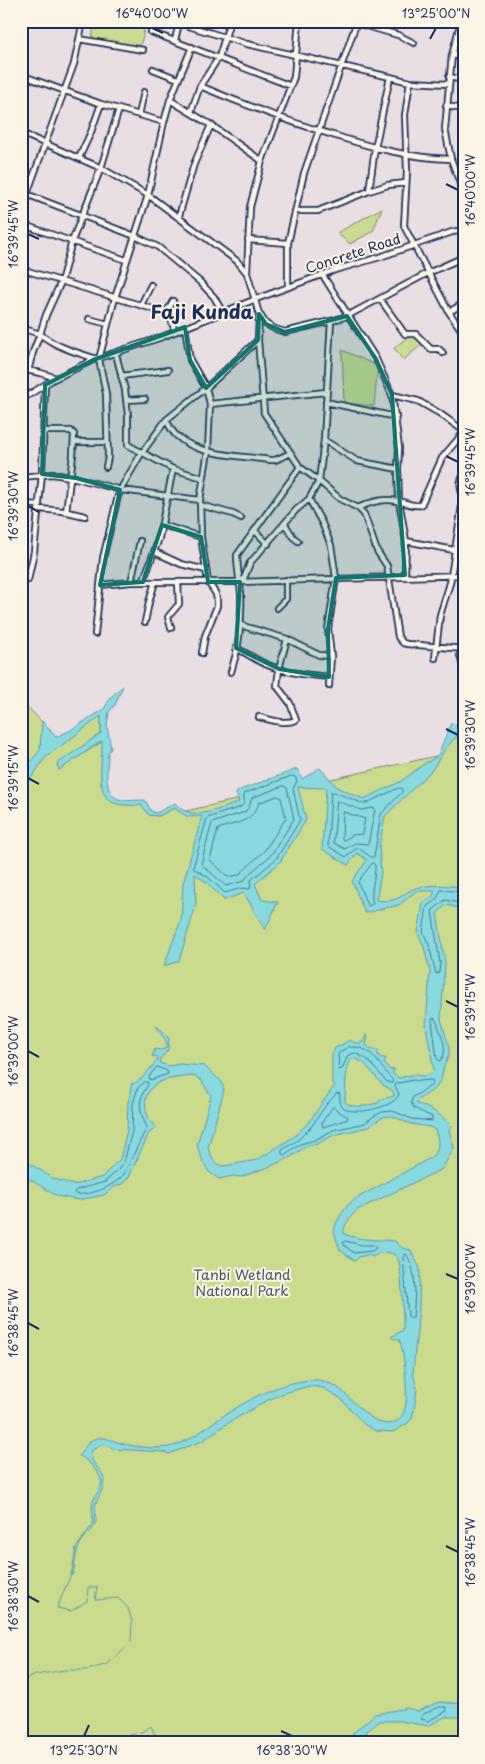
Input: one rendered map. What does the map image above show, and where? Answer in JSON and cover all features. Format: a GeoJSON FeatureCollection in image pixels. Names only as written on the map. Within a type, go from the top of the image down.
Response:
{"type":"FeatureCollection","features":[{"type":"Feature","properties":{"kind":"street"},"geometry":{"type":"LineString","coordinates":[[21,216],[27,194],[74,64],[83,21]]}},
{"type":"Feature","properties":{"kind":"street"},"geometry":{"type":"LineString","coordinates":[[191,112],[200,86],[219,57],[230,21]]}},
{"type":"Feature","properties":{"kind":"street"},"geometry":{"type":"LineString","coordinates":[[299,21],[297,55],[291,86],[262,161],[250,208],[247,273],[253,300],[259,314],[266,324],[284,332],[331,321],[347,316],[428,273],[464,257]]}},
{"type":"Feature","properties":{"kind":"street"},"geometry":{"type":"LineString","coordinates":[[348,21],[356,24],[364,23],[414,43]]}},
{"type":"Feature","properties":{"kind":"street"},"geometry":{"type":"LineString","coordinates":[[461,21],[452,55],[445,130],[451,159],[464,194]]}},
{"type":"Feature","properties":{"kind":"street"},"geometry":{"type":"LineString","coordinates":[[175,40],[179,22],[247,44],[410,82],[449,84]]}},
{"type":"Feature","properties":{"kind":"street"},"geometry":{"type":"LineString","coordinates":[[288,286],[288,243],[304,173],[356,24]]}},
{"type":"Feature","properties":{"kind":"street"},"geometry":{"type":"LineString","coordinates":[[150,32],[291,86]]}},
{"type":"Feature","properties":{"kind":"street"},"geometry":{"type":"LineString","coordinates":[[79,39],[143,50]]}},
{"type":"Feature","properties":{"kind":"street"},"geometry":{"type":"LineString","coordinates":[[106,467],[108,457],[106,394],[99,359],[126,260],[148,195],[170,100],[192,47]]}},
{"type":"Feature","properties":{"kind":"street"},"geometry":{"type":"LineString","coordinates":[[452,55],[464,57]]}},
{"type":"Feature","properties":{"kind":"street"},"geometry":{"type":"LineString","coordinates":[[153,69],[178,79]]}},
{"type":"Feature","properties":{"kind":"street"},"geometry":{"type":"LineString","coordinates":[[21,75],[64,92],[164,122]]}},
{"type":"Feature","properties":{"kind":"street"},"geometry":{"type":"LineString","coordinates":[[369,191],[375,148],[390,77]]}},
{"type":"Feature","properties":{"kind":"street"},"geometry":{"type":"LineString","coordinates":[[449,77],[464,80]]}},
{"type":"Feature","properties":{"kind":"street"},"geometry":{"type":"LineString","coordinates":[[410,82],[405,115],[407,155],[404,226],[449,312],[464,334]]}},
{"type":"Feature","properties":{"kind":"street"},"geometry":{"type":"LineString","coordinates":[[200,86],[279,119],[375,148],[407,155],[451,159]]}},
{"type":"Feature","properties":{"kind":"street"},"geometry":{"type":"LineString","coordinates":[[139,115],[144,92]]}},
{"type":"Feature","properties":{"kind":"street"},"geometry":{"type":"LineString","coordinates":[[170,100],[211,125],[262,161]]}},
{"type":"Feature","properties":{"kind":"street"},"geometry":{"type":"LineString","coordinates":[[79,158],[101,104]]}},
{"type":"Feature","properties":{"kind":"street"},"geometry":{"type":"LineString","coordinates":[[446,106],[464,108]]}},
{"type":"Feature","properties":{"kind":"street"},"geometry":{"type":"LineString","coordinates":[[28,371],[46,315],[61,282],[72,241],[101,168],[119,110]]}},
{"type":"Feature","properties":{"kind":"street"},"geometry":{"type":"LineString","coordinates":[[179,216],[194,164],[211,125]]}},
{"type":"Feature","properties":{"kind":"street"},"geometry":{"type":"LineString","coordinates":[[21,133],[101,168],[148,195],[179,216],[237,261],[247,273]]}},
{"type":"Feature","properties":{"kind":"street"},"geometry":{"type":"LineString","coordinates":[[458,174],[464,173]]}},
{"type":"Feature","properties":{"kind":"street"},"geometry":{"type":"LineString","coordinates":[[295,210],[318,211],[369,191],[388,185],[406,183]]}},
{"type":"Feature","properties":{"kind":"street"},"geometry":{"type":"LineString","coordinates":[[21,192],[135,236],[158,247],[200,282],[214,297],[223,313]]}},
{"type":"Feature","properties":{"kind":"street"},"geometry":{"type":"LineString","coordinates":[[21,224],[126,260]]}},
{"type":"Feature","properties":{"kind":"street","name":"Concrete Road"},"geometry":{"type":"LineString","coordinates":[[21,400],[56,378],[93,360],[116,354],[176,332],[322,274],[380,257],[413,244],[464,230]]}},
{"type":"Feature","properties":{"kind":"street"},"geometry":{"type":"LineString","coordinates":[[248,240],[288,243]]}},
{"type":"Feature","properties":{"kind":"street"},"geometry":{"type":"LineString","coordinates":[[21,269],[166,313],[171,319],[176,332]]}},
{"type":"Feature","properties":{"kind":"street"},"geometry":{"type":"LineString","coordinates":[[322,274],[376,359],[392,395],[399,448],[399,501],[406,541],[405,575]]}},
{"type":"Feature","properties":{"kind":"street"},"geometry":{"type":"LineString","coordinates":[[141,305],[151,285]]}},
{"type":"Feature","properties":{"kind":"street"},"geometry":{"type":"LineString","coordinates":[[380,299],[405,334],[416,334],[431,349],[440,349],[443,353]]}},
{"type":"Feature","properties":{"kind":"street"},"geometry":{"type":"LineString","coordinates":[[166,313],[173,301]]}},
{"type":"Feature","properties":{"kind":"street"},"geometry":{"type":"LineString","coordinates":[[449,312],[464,303]]}},
{"type":"Feature","properties":{"kind":"street"},"geometry":{"type":"LineString","coordinates":[[259,314],[258,340],[264,413],[300,467],[319,480],[340,499],[358,508],[364,514],[377,551],[387,566],[390,576],[398,637],[403,643],[407,644],[462,649]]}},
{"type":"Feature","properties":{"kind":"street"},"geometry":{"type":"LineString","coordinates":[[89,319],[108,324]]}},
{"type":"Feature","properties":{"kind":"street"},"geometry":{"type":"LineString","coordinates":[[241,582],[250,564],[296,510],[309,499],[319,480],[324,440],[331,321]]}},
{"type":"Feature","properties":{"kind":"street"},"geometry":{"type":"LineString","coordinates":[[21,328],[40,334],[69,350],[99,359]]}},
{"type":"Feature","properties":{"kind":"street"},"geometry":{"type":"LineString","coordinates":[[185,328],[190,360],[206,388],[210,404],[208,451],[200,502],[201,537],[208,582],[216,594],[217,606],[204,636],[202,653]]}},
{"type":"Feature","properties":{"kind":"street"},"geometry":{"type":"LineString","coordinates":[[95,634],[103,558],[121,490],[142,452],[166,420],[206,388],[258,340]]}},
{"type":"Feature","properties":{"kind":"street"},"geometry":{"type":"LineString","coordinates":[[116,354],[126,400],[128,446],[173,469],[203,478]]}},
{"type":"Feature","properties":{"kind":"street"},"geometry":{"type":"LineString","coordinates":[[21,369],[56,378]]}},
{"type":"Feature","properties":{"kind":"street"},"geometry":{"type":"LineString","coordinates":[[121,376],[168,370]]}},
{"type":"Feature","properties":{"kind":"street"},"geometry":{"type":"LineString","coordinates":[[28,580],[32,567],[42,474],[45,385]]}},
{"type":"Feature","properties":{"kind":"street"},"geometry":{"type":"LineString","coordinates":[[210,404],[326,392]]}},
{"type":"Feature","properties":{"kind":"street"},"geometry":{"type":"LineString","coordinates":[[358,508],[380,500],[399,501],[414,506],[421,505],[442,458],[464,431],[418,401],[392,395]]}},
{"type":"Feature","properties":{"kind":"street"},"geometry":{"type":"LineString","coordinates":[[126,400],[145,399]]}},
{"type":"Feature","properties":{"kind":"street"},"geometry":{"type":"LineString","coordinates":[[326,402],[396,417]]}},
{"type":"Feature","properties":{"kind":"street"},"geometry":{"type":"LineString","coordinates":[[166,420],[177,436],[190,445],[208,451],[270,460],[275,460],[291,453]]}},
{"type":"Feature","properties":{"kind":"street"},"geometry":{"type":"LineString","coordinates":[[44,431],[71,431],[74,434],[66,512]]}},
{"type":"Feature","properties":{"kind":"street"},"geometry":{"type":"LineString","coordinates":[[324,440],[357,461],[398,469]]}},
{"type":"Feature","properties":{"kind":"street"},"geometry":{"type":"LineString","coordinates":[[74,442],[107,442]]}},
{"type":"Feature","properties":{"kind":"street"},"geometry":{"type":"LineString","coordinates":[[231,672],[240,625],[241,582],[237,568],[237,555],[300,467]]}},
{"type":"Feature","properties":{"kind":"street"},"geometry":{"type":"LineString","coordinates":[[143,582],[162,525],[173,469]]}},
{"type":"Feature","properties":{"kind":"street"},"geometry":{"type":"LineString","coordinates":[[21,478],[42,474],[69,476],[121,490],[200,502],[241,518]]}},
{"type":"Feature","properties":{"kind":"street"},"geometry":{"type":"LineString","coordinates":[[435,658],[440,614],[448,591],[463,499],[460,481],[464,474]]}},
{"type":"Feature","properties":{"kind":"street"},"geometry":{"type":"LineString","coordinates":[[309,499],[322,523],[331,546],[336,578],[328,629],[331,656],[329,686]]}},
{"type":"Feature","properties":{"kind":"street"},"geometry":{"type":"LineString","coordinates":[[21,504],[85,516]]}},
{"type":"Feature","properties":{"kind":"street"},"geometry":{"type":"LineString","coordinates":[[286,524],[293,537],[298,541]]}},
{"type":"Feature","properties":{"kind":"street"},"geometry":{"type":"LineString","coordinates":[[162,525],[201,537]]}},
{"type":"Feature","properties":{"kind":"street"},"geometry":{"type":"LineString","coordinates":[[255,531],[268,544]]}},
{"type":"Feature","properties":{"kind":"street"},"geometry":{"type":"LineString","coordinates":[[131,582],[140,541]]}},
{"type":"Feature","properties":{"kind":"street"},"geometry":{"type":"LineString","coordinates":[[406,541],[454,550]]}},
{"type":"Feature","properties":{"kind":"street"},"geometry":{"type":"LineString","coordinates":[[154,552],[181,564],[206,570]]}},
{"type":"Feature","properties":{"kind":"street"},"geometry":{"type":"LineString","coordinates":[[100,585],[131,582],[241,582],[464,574]]}},
{"type":"Feature","properties":{"kind":"street"},"geometry":{"type":"LineString","coordinates":[[277,608],[286,600],[286,580]]}},
{"type":"Feature","properties":{"kind":"street"},"geometry":{"type":"LineString","coordinates":[[145,622],[155,582]]}},
{"type":"Feature","properties":{"kind":"street"},"geometry":{"type":"LineString","coordinates":[[171,628],[168,617],[179,604],[178,582]]}},
{"type":"Feature","properties":{"kind":"street"},"geometry":{"type":"LineString","coordinates":[[240,625],[288,639],[319,655],[331,656]]}},
{"type":"Feature","properties":{"kind":"street"},"geometry":{"type":"LineString","coordinates":[[462,663],[460,655],[464,635]]}},
{"type":"Feature","properties":{"kind":"street"},"geometry":{"type":"LineString","coordinates":[[259,717],[279,722],[296,720],[290,703],[277,686],[279,669],[288,639]]}},
{"type":"Feature","properties":{"kind":"street"},"geometry":{"type":"LineString","coordinates":[[236,648],[279,669],[307,676],[329,677]]}},
{"type":"Feature","properties":{"kind":"highlighted area"},"geometry":{"type":"Polygon","coordinates":[[[259,314],[266,324],[285,332],[347,316],[376,359],[392,395],[405,575],[336,578],[328,629],[329,677],[279,669],[236,648],[240,582],[208,582],[201,537],[162,525],[143,582],[100,585],[120,490],[76,478],[42,474],[45,385],[52,380],[93,360],[185,327],[190,360],[206,388],[258,340],[259,314]]]}},
{"type":"Feature","properties":{"kind":"green space"},"geometry":{"type":"Polygon","coordinates":[[[95,21],[146,21],[140,48],[92,38],[95,21]]]}},
{"type":"Feature","properties":{"kind":"green space"},"geometry":{"type":"Polygon","coordinates":[[[382,208],[373,231],[350,244],[337,233],[382,208]]]}},
{"type":"Feature","properties":{"kind":"green space"},"geometry":{"type":"Polygon","coordinates":[[[415,331],[424,343],[403,360],[394,348],[415,331]]]}},
{"type":"Feature","properties":{"kind":"green space"},"geometry":{"type":"Polygon","coordinates":[[[342,350],[378,366],[374,406],[344,403],[342,350]]]}},
{"type":"Feature","properties":{"kind":"green space","name":"Tanbi Wetland National Park"},"geometry":{"type":"Polygon","coordinates":[[[21,700],[63,744],[101,715],[101,733],[72,754],[77,758],[103,741],[101,785],[120,804],[142,805],[149,815],[159,816],[174,808],[181,812],[441,755],[456,737],[464,739],[464,1743],[21,1743],[21,700]]]}},
{"type":"Feature","properties":{"kind":"water"},"geometry":{"type":"Polygon","coordinates":[[[123,686],[115,705],[109,712],[107,726],[111,749],[108,752],[108,787],[115,797],[122,800],[145,800],[151,811],[156,813],[175,803],[181,809],[189,812],[206,813],[215,811],[239,802],[236,793],[240,790],[297,769],[302,779],[320,768],[338,788],[364,799],[400,782],[438,755],[451,723],[464,725],[464,739],[456,737],[445,749],[432,770],[385,816],[379,847],[381,873],[376,900],[397,899],[414,889],[426,886],[464,887],[464,909],[446,905],[437,913],[445,963],[441,1019],[449,1047],[449,1055],[441,1080],[436,1088],[416,1101],[417,1104],[436,1112],[452,1126],[449,1130],[454,1148],[442,1169],[357,1210],[348,1221],[344,1230],[344,1234],[357,1238],[395,1241],[402,1247],[410,1249],[420,1268],[419,1308],[413,1374],[417,1389],[414,1411],[408,1423],[393,1432],[376,1431],[365,1425],[340,1398],[323,1388],[310,1386],[284,1393],[266,1401],[202,1441],[169,1454],[164,1452],[112,1449],[101,1445],[91,1451],[94,1464],[104,1477],[104,1484],[95,1506],[96,1522],[80,1544],[71,1576],[76,1548],[93,1524],[93,1502],[101,1484],[99,1475],[94,1468],[79,1456],[87,1444],[94,1439],[105,1438],[124,1444],[148,1448],[173,1446],[189,1439],[257,1396],[278,1387],[312,1380],[322,1381],[337,1387],[364,1412],[380,1422],[387,1424],[395,1422],[402,1416],[406,1403],[403,1353],[399,1339],[391,1337],[403,1330],[398,1259],[393,1254],[386,1252],[373,1257],[368,1255],[358,1257],[355,1261],[340,1250],[334,1232],[336,1223],[349,1204],[432,1157],[438,1145],[435,1130],[430,1127],[411,1124],[392,1116],[383,1117],[368,1127],[334,1135],[317,1144],[305,1147],[291,1157],[271,1166],[241,1177],[233,1176],[219,1179],[209,1172],[197,1145],[211,1096],[201,1080],[195,1076],[164,1080],[151,1089],[146,1100],[146,1106],[149,1118],[156,1128],[149,1133],[129,1177],[122,1184],[114,1187],[104,1195],[78,1200],[57,1196],[31,1180],[25,1180],[21,1176],[21,1158],[54,1179],[74,1185],[102,1177],[120,1159],[127,1130],[128,1102],[132,1083],[134,1084],[142,1078],[157,1061],[158,1057],[152,1057],[155,1049],[165,1049],[167,1046],[166,1041],[156,1026],[169,1039],[168,1050],[159,1060],[160,1063],[168,1066],[180,1064],[204,1066],[221,1081],[224,1090],[208,1148],[213,1160],[217,1164],[224,1166],[257,1160],[295,1136],[308,1123],[335,1085],[332,1083],[332,1053],[336,1047],[350,1040],[360,1043],[364,1041],[366,1035],[368,1037],[366,1045],[372,1050],[378,1050],[378,1055],[386,1058],[384,1063],[390,1070],[395,1069],[392,1073],[399,1078],[411,1075],[426,1076],[434,1071],[426,1026],[430,971],[424,947],[418,933],[423,903],[432,897],[435,891],[416,891],[399,905],[365,913],[352,881],[367,860],[357,853],[348,865],[322,849],[326,788],[298,787],[306,820],[280,862],[255,884],[262,900],[278,902],[265,930],[244,893],[224,900],[195,874],[196,905],[179,961],[164,966],[181,920],[183,884],[202,816],[188,817],[174,808],[159,816],[149,815],[141,805],[120,805],[108,799],[104,793],[101,776],[102,741],[59,770],[57,764],[101,733],[101,716],[45,758],[21,789],[21,774],[40,750],[42,721],[56,737],[103,710],[112,696],[123,686]],[[353,1058],[348,1067],[345,1102],[352,1106],[378,1103],[380,1100],[394,1096],[393,1091],[383,1085],[364,1063],[353,1058]]]}},
{"type":"Feature","properties":{"kind":"water"},"geometry":{"type":"Polygon","coordinates":[[[439,1702],[464,1704],[464,1717],[445,1717],[428,1726],[400,1721],[380,1721],[367,1731],[360,1743],[352,1743],[353,1733],[375,1714],[407,1708],[418,1711],[439,1702]]]}},
{"type":"Feature","properties":{"kind":"waterway"},"geometry":{"type":"LineString","coordinates":[[21,1681],[36,1675],[64,1670],[87,1670],[108,1664],[131,1642],[132,1622],[128,1608],[118,1598],[95,1600],[97,1587],[88,1587],[87,1601],[71,1611],[57,1608],[71,1574]]}},
{"type":"Feature","properties":{"kind":"waterway"},"geometry":{"type":"LineString","coordinates":[[125,1743],[129,1735],[140,1733],[151,1726],[159,1743]]}},
{"type":"Feature","properties":{"kind":"district","name":"Faji Kunda"},"geometry":{"type":"Point","coordinates":[202,311]}}]}
